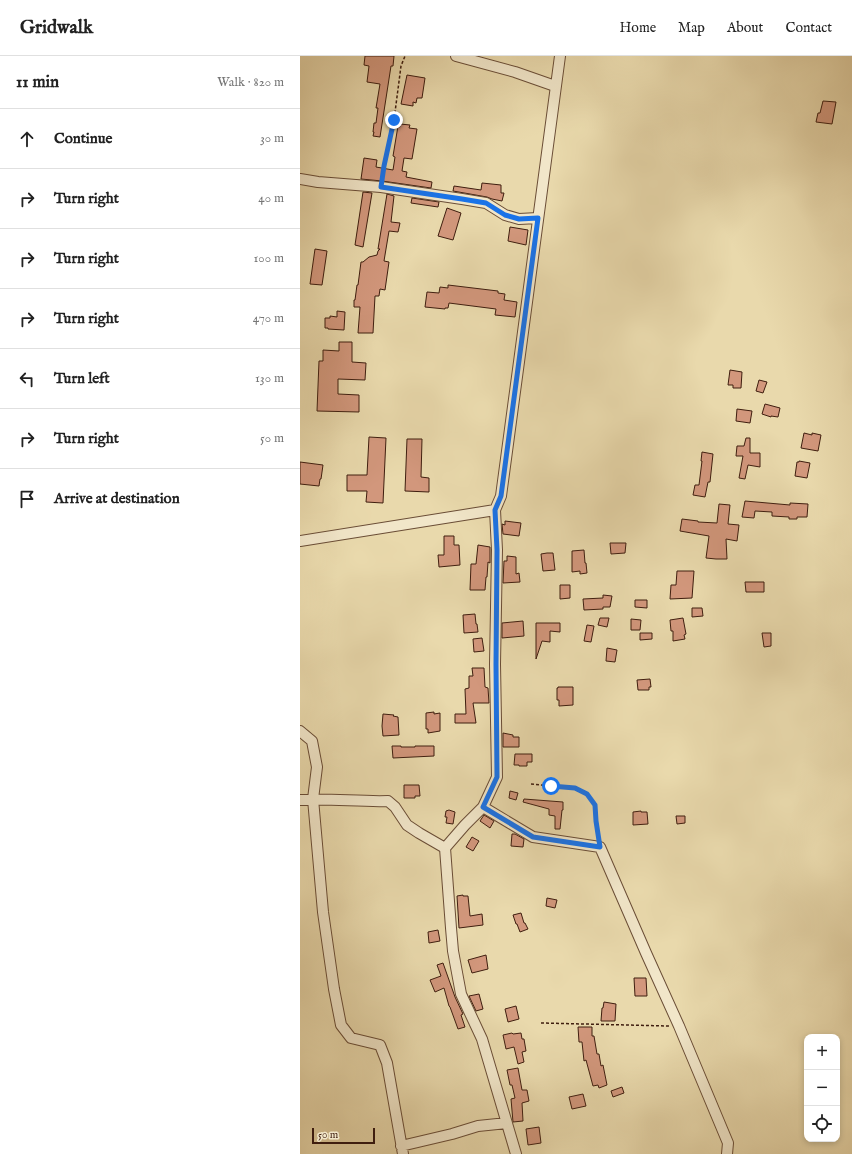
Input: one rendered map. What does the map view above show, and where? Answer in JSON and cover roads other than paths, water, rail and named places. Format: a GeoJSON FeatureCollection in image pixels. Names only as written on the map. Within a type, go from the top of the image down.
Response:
{"type":"FeatureCollection","features":[{"type":"Feature","properties":{"kind":"street"},"geometry":{"type":"LineString","coordinates":[[456,56],[515,72],[555,86]]}},
{"type":"Feature","properties":{"kind":"street"},"geometry":{"type":"LineString","coordinates":[[516,1154],[482,1039],[461,994],[453,950],[446,848],[465,825],[483,807],[497,777],[497,550],[495,510],[501,496],[560,56]]}},
{"type":"Feature","properties":{"kind":"street"},"geometry":{"type":"LineString","coordinates":[[300,179],[318,182],[381,187],[462,199],[486,203],[505,215],[519,219],[538,218]]}},
{"type":"Feature","properties":{"kind":"street"},"geometry":{"type":"LineString","coordinates":[[300,541],[495,510]]}},
{"type":"Feature","properties":{"kind":"street"},"geometry":{"type":"LineString","coordinates":[[300,731],[312,741],[317,767],[313,799],[323,912],[334,989],[341,1025],[351,1038],[380,1045],[387,1063],[402,1150],[478,1126],[507,1123]]}},
{"type":"Feature","properties":{"kind":"street"},"geometry":{"type":"LineString","coordinates":[[300,800],[313,799],[364,802],[388,801],[395,807],[407,825],[446,848]]}},
{"type":"Feature","properties":{"kind":"street"},"geometry":{"type":"LineString","coordinates":[[483,807],[533,837],[600,847],[679,1026],[728,1143],[727,1154]]}}]}
